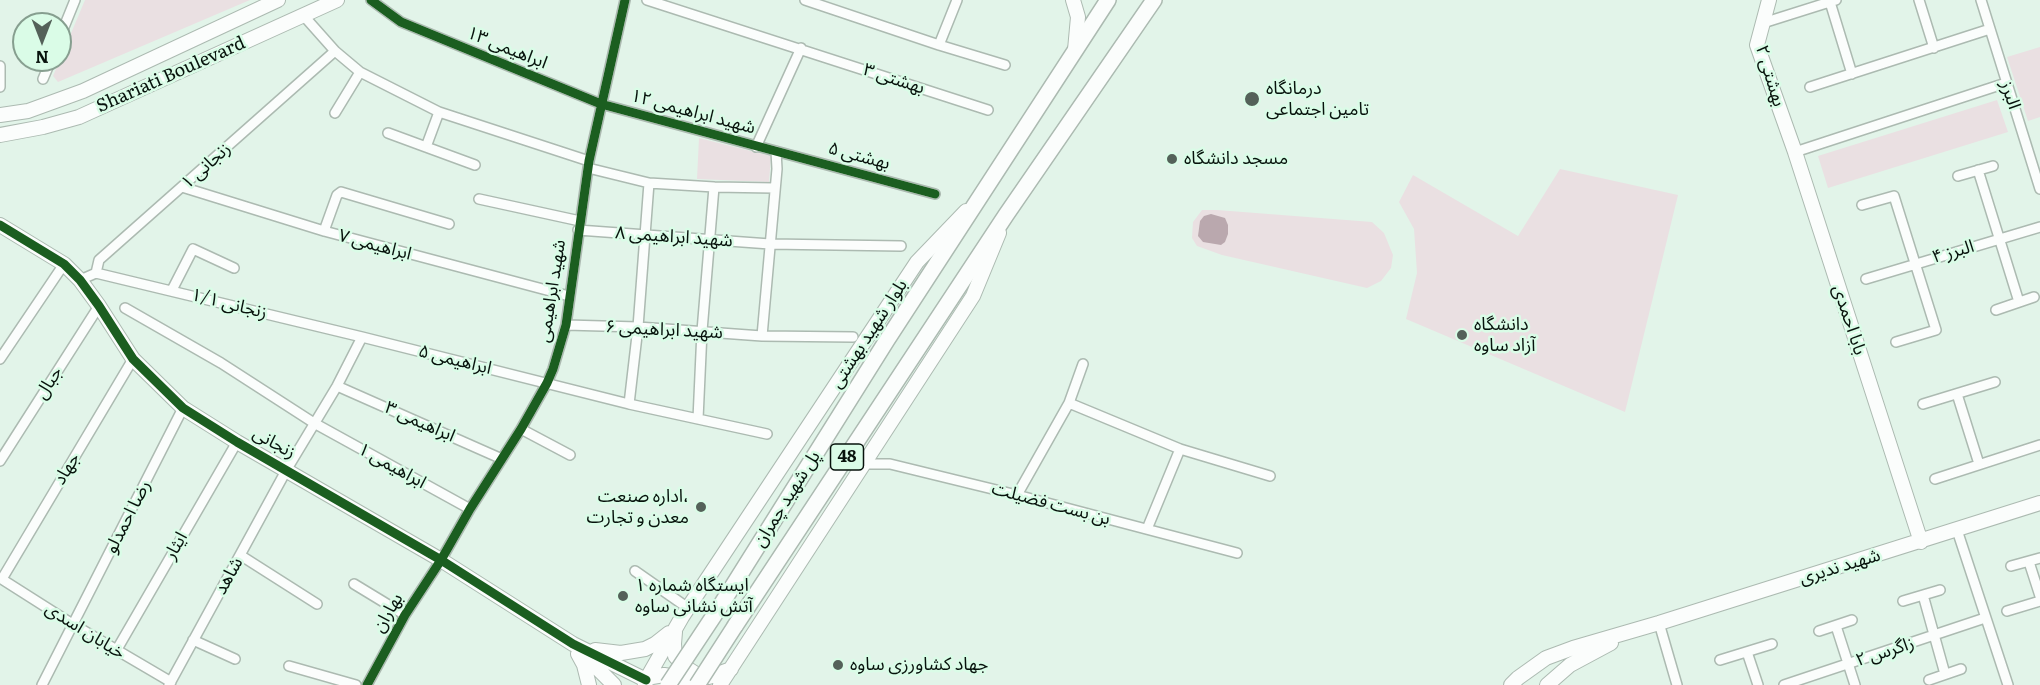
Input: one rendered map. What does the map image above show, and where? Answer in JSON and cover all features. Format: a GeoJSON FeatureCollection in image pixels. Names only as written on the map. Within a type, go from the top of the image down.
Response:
{"type":"FeatureCollection","features":[{"type":"Feature","properties":{"kind":"main road","name":"بلوار شهید بهشتی"},"geometry":{"type":"LineString","coordinates":[[983,192],[1108,0]]}},
{"type":"Feature","properties":{"kind":"main road","name":"48"},"geometry":{"type":"LineString","coordinates":[[1006,214],[1154,0]]}},
{"type":"Feature","properties":{"kind":"main road","name":"پل شهید چمران"},"geometry":{"type":"LineString","coordinates":[[668,685],[983,192]]}},
{"type":"Feature","properties":{"kind":"main road","name":"پل شهید چمران"},"geometry":{"type":"LineString","coordinates":[[697,685],[1006,214]]}},
{"type":"Feature","properties":{"kind":"street","name":"Shariati Boulevard"},"geometry":{"type":"LineString","coordinates":[[0,115],[28,111],[83,91],[278,0]]}},
{"type":"Feature","properties":{"kind":"street","name":"Shariati Boulevard"},"geometry":{"type":"LineString","coordinates":[[0,135],[79,117],[337,0]]}},
{"type":"Feature","properties":{"kind":"street","name":"ابراهیمی ۱۳"},"geometry":{"type":"LineString","coordinates":[[371,0],[401,22],[601,104]]}},
{"type":"Feature","properties":{"kind":"street","name":"شهید ابراهیمی"},"geometry":{"type":"LineString","coordinates":[[441,560],[521,429],[547,383],[557,356],[566,325],[589,165],[625,0]]}},
{"type":"Feature","properties":{"kind":"street","name":"بهشتی ۳"},"geometry":{"type":"LineString","coordinates":[[648,0],[988,110]]}},
{"type":"Feature","properties":{"kind":"street"},"geometry":{"type":"LineString","coordinates":[[805,0],[1005,65]]}},
{"type":"Feature","properties":{"kind":"street"},"geometry":{"type":"LineString","coordinates":[[939,45],[957,0]]}},
{"type":"Feature","properties":{"kind":"street"},"geometry":{"type":"LineString","coordinates":[[1073,0],[1078,17],[1075,50]]}},
{"type":"Feature","properties":{"kind":"street","name":"بهشتی ۲"},"geometry":{"type":"LineString","coordinates":[[1769,0],[1757,45],[1795,152]]}},
{"type":"Feature","properties":{"kind":"street"},"geometry":{"type":"LineString","coordinates":[[1919,0],[1934,48]]}},
{"type":"Feature","properties":{"kind":"street","name":"البرز"},"geometry":{"type":"LineString","coordinates":[[1981,0],[2040,188]]}},
{"type":"Feature","properties":{"kind":"street"},"geometry":{"type":"LineString","coordinates":[[1763,23],[1804,5],[1833,1],[1852,74]]}},
{"type":"Feature","properties":{"kind":"street"},"geometry":{"type":"LineString","coordinates":[[303,15],[335,51],[360,72],[439,112],[589,165],[649,183],[774,188]]}},
{"type":"Feature","properties":{"kind":"street"},"geometry":{"type":"LineString","coordinates":[[1810,87],[1990,29]]}},
{"type":"Feature","properties":{"kind":"street"},"geometry":{"type":"LineString","coordinates":[[756,147],[801,48]]}},
{"type":"Feature","properties":{"kind":"street","name":"زنجانی ۱"},"geometry":{"type":"LineString","coordinates":[[96,273],[99,260],[335,51]]}},
{"type":"Feature","properties":{"kind":"street"},"geometry":{"type":"LineString","coordinates":[[0,66],[0,87]]}},
{"type":"Feature","properties":{"kind":"street"},"geometry":{"type":"LineString","coordinates":[[43,79],[46,72]]}},
{"type":"Feature","properties":{"kind":"street"},"geometry":{"type":"LineString","coordinates":[[335,113],[360,72]]}},
{"type":"Feature","properties":{"kind":"street"},"geometry":{"type":"LineString","coordinates":[[1795,152],[2006,83]]}},
{"type":"Feature","properties":{"kind":"street","name":"شهید ابراهیمی ۱۲"},"geometry":{"type":"LineString","coordinates":[[601,104],[776,151]]}},
{"type":"Feature","properties":{"kind":"street"},"geometry":{"type":"LineString","coordinates":[[426,147],[439,112]]}},
{"type":"Feature","properties":{"kind":"street"},"geometry":{"type":"LineString","coordinates":[[388,133],[475,165]]}},
{"type":"Feature","properties":{"kind":"street"},"geometry":{"type":"LineString","coordinates":[[762,336],[777,169],[776,151]]}},
{"type":"Feature","properties":{"kind":"street","name":"بهشتی ۵"},"geometry":{"type":"LineString","coordinates":[[776,151],[935,194]]}},
{"type":"Feature","properties":{"kind":"street","name":"بابا احمدی"},"geometry":{"type":"LineString","coordinates":[[1795,152],[1921,542]]}},
{"type":"Feature","properties":{"kind":"street"},"geometry":{"type":"LineString","coordinates":[[1958,176],[1993,166]]}},
{"type":"Feature","properties":{"kind":"street"},"geometry":{"type":"LineString","coordinates":[[1978,170],[2019,302]]}},
{"type":"Feature","properties":{"kind":"street"},"geometry":{"type":"LineString","coordinates":[[629,404],[638,327],[649,183]]}},
{"type":"Feature","properties":{"kind":"street"},"geometry":{"type":"LineString","coordinates":[[698,418],[702,330],[714,187]]}},
{"type":"Feature","properties":{"kind":"street","name":"ابراهیمی ۷"},"geometry":{"type":"LineString","coordinates":[[182,188],[324,231],[569,296]]}},
{"type":"Feature","properties":{"kind":"street"},"geometry":{"type":"LineString","coordinates":[[324,231],[337,195],[342,192],[448,224]]}},
{"type":"Feature","properties":{"kind":"street","name":"بلوار شهید بهشتی"},"geometry":{"type":"LineString","coordinates":[[643,682],[688,608],[917,262],[983,192]]}},
{"type":"Feature","properties":{"kind":"street"},"geometry":{"type":"LineString","coordinates":[[1862,205],[1894,196],[1936,330],[1896,342]]}},
{"type":"Feature","properties":{"kind":"street","name":"شهید ابراهیمی ۸"},"geometry":{"type":"LineString","coordinates":[[479,199],[579,225],[644,236],[770,244],[901,246]]}},
{"type":"Feature","properties":{"kind":"street"},"geometry":{"type":"LineString","coordinates":[[720,685],[973,296],[1006,214]]}},
{"type":"Feature","properties":{"kind":"street","name":"زنجانی"},"geometry":{"type":"LineString","coordinates":[[0,225],[64,264],[80,280],[99,306],[133,359],[183,408],[237,442],[441,560],[573,644]]}},
{"type":"Feature","properties":{"kind":"street","name":"البرز ۴"},"geometry":{"type":"LineString","coordinates":[[1866,279],[2040,227]]}},
{"type":"Feature","properties":{"kind":"street"},"geometry":{"type":"LineString","coordinates":[[172,291],[193,249],[234,268]]}},
{"type":"Feature","properties":{"kind":"street"},"geometry":{"type":"LineString","coordinates":[[0,359],[64,264]]}},
{"type":"Feature","properties":{"kind":"street"},"geometry":{"type":"LineString","coordinates":[[80,280],[96,273]]}},
{"type":"Feature","properties":{"kind":"street","name":"زنجانی ۱/۱"},"geometry":{"type":"LineString","coordinates":[[96,273],[362,337]]}},
{"type":"Feature","properties":{"kind":"street"},"geometry":{"type":"LineString","coordinates":[[1996,310],[2034,297]]}},
{"type":"Feature","properties":{"kind":"street","name":"جبال"},"geometry":{"type":"LineString","coordinates":[[0,461],[99,306]]}},
{"type":"Feature","properties":{"kind":"street","name":"ابراهیمی ۱"},"geometry":{"type":"LineString","coordinates":[[125,308],[221,363],[314,423],[471,509]]}},
{"type":"Feature","properties":{"kind":"street","name":"شهید ابراهیمی ۶"},"geometry":{"type":"LineString","coordinates":[[566,325],[702,330],[762,336],[854,338]]}},
{"type":"Feature","properties":{"kind":"street","name":"ابراهیمی ۵"},"geometry":{"type":"LineString","coordinates":[[362,337],[629,404],[767,434]]}},
{"type":"Feature","properties":{"kind":"street","name":"شاهد"},"geometry":{"type":"LineString","coordinates":[[170,684],[287,469],[337,386],[362,337]]}},
{"type":"Feature","properties":{"kind":"street","name":"جهاد"},"geometry":{"type":"LineString","coordinates":[[1,579],[133,359]]}},
{"type":"Feature","properties":{"kind":"street"},"geometry":{"type":"LineString","coordinates":[[1017,495],[1069,403],[1083,364]]}},
{"type":"Feature","properties":{"kind":"street"},"geometry":{"type":"LineString","coordinates":[[1923,404],[1995,382]]}},
{"type":"Feature","properties":{"kind":"street","name":"ابراهیمی ۳"},"geometry":{"type":"LineString","coordinates":[[337,386],[502,459]]}},
{"type":"Feature","properties":{"kind":"street"},"geometry":{"type":"LineString","coordinates":[[1957,393],[1979,464]]}},
{"type":"Feature","properties":{"kind":"street"},"geometry":{"type":"LineString","coordinates":[[1069,403],[1180,448],[1270,476]]}},
{"type":"Feature","properties":{"kind":"street","name":"رضا احمدلو"},"geometry":{"type":"LineString","coordinates":[[42,685],[183,408]]}},
{"type":"Feature","properties":{"kind":"street"},"geometry":{"type":"LineString","coordinates":[[521,429],[570,455]]}},
{"type":"Feature","properties":{"kind":"street","name":"ایثار"},"geometry":{"type":"LineString","coordinates":[[116,651],[237,442]]}},
{"type":"Feature","properties":{"kind":"street"},"geometry":{"type":"LineString","coordinates":[[1935,479],[2040,445]]}},
{"type":"Feature","properties":{"kind":"street"},"geometry":{"type":"LineString","coordinates":[[1147,529],[1180,448]]}},
{"type":"Feature","properties":{"kind":"street","name":"بن بست فضیلت"},"geometry":{"type":"LineString","coordinates":[[865,464],[890,464],[1237,553]]}},
{"type":"Feature","properties":{"kind":"street","name":"شهید ندیری"},"geometry":{"type":"LineString","coordinates":[[1511,685],[1546,658],[2040,503]]}},
{"type":"Feature","properties":{"kind":"street"},"geometry":{"type":"LineString","coordinates":[[1957,530],[2008,685]]}},
{"type":"Feature","properties":{"kind":"street"},"geometry":{"type":"LineString","coordinates":[[240,555],[317,604]]}},
{"type":"Feature","properties":{"kind":"street"},"geometry":{"type":"LineString","coordinates":[[2011,566],[2040,558]]}},
{"type":"Feature","properties":{"kind":"street","name":"بهاران"},"geometry":{"type":"LineString","coordinates":[[367,685],[405,615],[441,560]]}},
{"type":"Feature","properties":{"kind":"street"},"geometry":{"type":"LineString","coordinates":[[2007,611],[2040,599],[2029,562]]}},
{"type":"Feature","properties":{"kind":"street"},"geometry":{"type":"LineString","coordinates":[[635,571],[688,608]]}},
{"type":"Feature","properties":{"kind":"street","name":"خیابان اسدی"},"geometry":{"type":"LineString","coordinates":[[1,579],[170,684]]}},
{"type":"Feature","properties":{"kind":"street"},"geometry":{"type":"LineString","coordinates":[[354,584],[405,615]]}},
{"type":"Feature","properties":{"kind":"street"},"geometry":{"type":"LineString","coordinates":[[1903,602],[1940,590]]}},
{"type":"Feature","properties":{"kind":"street"},"geometry":{"type":"LineString","coordinates":[[1923,596],[1945,674]]}},
{"type":"Feature","properties":{"kind":"street","name":"زاگرس ۲"},"geometry":{"type":"LineString","coordinates":[[1784,685],[1985,618]]}},
{"type":"Feature","properties":{"kind":"street"},"geometry":{"type":"LineString","coordinates":[[1819,631],[1852,620]]}},
{"type":"Feature","properties":{"kind":"street"},"geometry":{"type":"LineString","coordinates":[[1659,623],[1677,685]]}},
{"type":"Feature","properties":{"kind":"street"},"geometry":{"type":"LineString","coordinates":[[1836,626],[1855,685]]}},
{"type":"Feature","properties":{"kind":"street"},"geometry":{"type":"LineString","coordinates":[[676,627],[675,656],[685,667],[696,674],[709,677],[732,668]]}},
{"type":"Feature","properties":{"kind":"street"},"geometry":{"type":"LineString","coordinates":[[573,644],[606,652],[633,652],[655,644],[676,627]]}},
{"type":"Feature","properties":{"kind":"street","name":"شهید ندیری"},"geometry":{"type":"LineString","coordinates":[[1547,685],[1569,665],[1640,628]]}},
{"type":"Feature","properties":{"kind":"street"},"geometry":{"type":"LineString","coordinates":[[193,640],[235,659]]}},
{"type":"Feature","properties":{"kind":"street"},"geometry":{"type":"LineString","coordinates":[[573,644],[643,682],[664,675],[677,677],[688,685]]}},
{"type":"Feature","properties":{"kind":"street"},"geometry":{"type":"LineString","coordinates":[[573,644],[584,665],[589,685]]}},
{"type":"Feature","properties":{"kind":"street"},"geometry":{"type":"LineString","coordinates":[[573,644],[614,685]]}},
{"type":"Feature","properties":{"kind":"street"},"geometry":{"type":"LineString","coordinates":[[1720,660],[1772,644]]}},
{"type":"Feature","properties":{"kind":"street"},"geometry":{"type":"LineString","coordinates":[[1747,652],[1758,685]]}},
{"type":"Feature","properties":{"kind":"street"},"geometry":{"type":"LineString","coordinates":[[289,666],[356,685]]}},
{"type":"Feature","properties":{"kind":"street"},"geometry":{"type":"LineString","coordinates":[[731,685],[732,668]]}},
{"type":"Feature","properties":{"kind":"street"},"geometry":{"type":"LineString","coordinates":[[1929,680],[1961,669]]}},
{"type":"Feature","properties":{"kind":"shaded area"},"geometry":{"type":"Polygon","coordinates":[[[85,0],[250,0],[58,82],[53,76],[55,72],[72,72],[72,31],[85,0]]]}},
{"type":"Feature","properties":{"kind":"shaded area"},"geometry":{"type":"Polygon","coordinates":[[[2040,47],[2040,117],[2028,121],[2007,57],[2040,47]]]}},
{"type":"Feature","properties":{"kind":"shaded area"},"geometry":{"type":"Polygon","coordinates":[[[1997,100],[2008,132],[1828,188],[1818,156],[1997,100]]]}},
{"type":"Feature","properties":{"kind":"shaded area"},"geometry":{"type":"Polygon","coordinates":[[[699,138],[771,156],[769,182],[697,179],[699,138]]]}},
{"type":"Feature","properties":{"kind":"shaded area"},"geometry":{"type":"Polygon","coordinates":[[[1560,169],[1678,195],[1625,412],[1406,319],[1417,273],[1414,229],[1399,202],[1413,175],[1518,236],[1560,169]]]}},
{"type":"Feature","properties":{"kind":"shaded area"},"geometry":{"type":"Polygon","coordinates":[[[1202,210],[1372,222],[1384,233],[1393,255],[1391,268],[1381,281],[1367,288],[1222,255],[1197,246],[1192,238],[1193,222],[1202,210]]]}},
{"type":"Feature","properties":{"kind":"shaded area"},"geometry":{"type":"Polygon","coordinates":[[[1211,214],[1225,218],[1228,225],[1228,234],[1221,245],[1203,242],[1198,236],[1200,221],[1204,216],[1211,214]]]}},
{"type":"Feature","properties":{"kind":"cycle path"},"geometry":{"type":"LineString","coordinates":[[371,0],[401,22],[601,104],[935,194]]}},
{"type":"Feature","properties":{"kind":"cycle path"},"geometry":{"type":"LineString","coordinates":[[367,685],[405,615],[521,429],[553,369],[566,325],[589,161],[625,0]]}},
{"type":"Feature","properties":{"kind":"cycle path"},"geometry":{"type":"LineString","coordinates":[[0,225],[64,264],[80,280],[99,306],[133,359],[183,408],[237,442],[441,560],[573,644],[646,680]]}},
{"type":"Feature","properties":{"kind":"place","name":"درمانگاه تامین اجتماعی"},"geometry":{"type":"Point","coordinates":[1252,99]}},
{"type":"Feature","properties":{"kind":"place","name":"مسجد دانشگاه"},"geometry":{"type":"Point","coordinates":[1172,159]}},
{"type":"Feature","properties":{"kind":"place","name":"دانشگاه آزاد ساوه"},"geometry":{"type":"Point","coordinates":[1462,335]}},
{"type":"Feature","properties":{"kind":"place","name":"اداره صنعت، معدن و تجارت"},"geometry":{"type":"Point","coordinates":[701,507]}},
{"type":"Feature","properties":{"kind":"place","name":"ایستگاه شماره ۱ آتش نشانی ساوه"},"geometry":{"type":"Point","coordinates":[623,596]}},
{"type":"Feature","properties":{"kind":"place","name":"جهاد کشاورزی ساوه"},"geometry":{"type":"Point","coordinates":[838,665]}}]}
